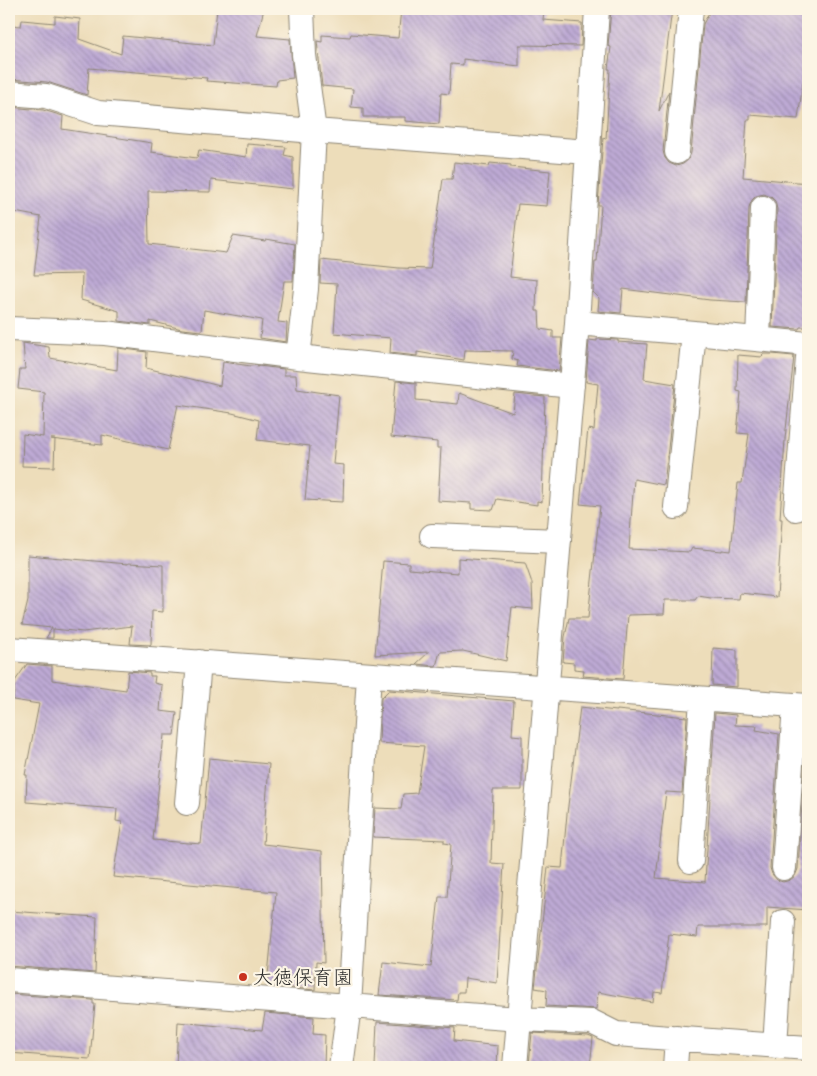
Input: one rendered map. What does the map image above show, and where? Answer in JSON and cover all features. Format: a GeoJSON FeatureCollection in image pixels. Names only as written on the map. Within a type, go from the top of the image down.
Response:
{"type":"FeatureCollection","features":[{"type":"Feature","properties":{"kind":"street"},"geometry":{"type":"LineString","coordinates":[[298,357],[306,289],[314,131],[304,55],[302,9]]}},
{"type":"Feature","properties":{"kind":"street"},"geometry":{"type":"LineString","coordinates":[[515,1067],[577,323],[597,9]]}},
{"type":"Feature","properties":{"kind":"street"},"geometry":{"type":"LineString","coordinates":[[677,152],[691,9]]}},
{"type":"Feature","properties":{"kind":"street"},"geometry":{"type":"LineString","coordinates":[[9,93],[46,96],[98,113],[588,152]]}},
{"type":"Feature","properties":{"kind":"street"},"geometry":{"type":"LineString","coordinates":[[758,340],[764,208]]}},
{"type":"Feature","properties":{"kind":"street"},"geometry":{"type":"LineString","coordinates":[[577,323],[808,344]]}},
{"type":"Feature","properties":{"kind":"street"},"geometry":{"type":"LineString","coordinates":[[9,329],[105,333],[298,357],[572,386]]}},
{"type":"Feature","properties":{"kind":"street"},"geometry":{"type":"LineString","coordinates":[[676,506],[694,333]]}},
{"type":"Feature","properties":{"kind":"street"},"geometry":{"type":"LineString","coordinates":[[796,509],[808,358]]}},
{"type":"Feature","properties":{"kind":"street"},"geometry":{"type":"LineString","coordinates":[[432,536],[559,541]]}},
{"type":"Feature","properties":{"kind":"street"},"geometry":{"type":"LineString","coordinates":[[9,649],[802,706],[784,868]]}},
{"type":"Feature","properties":{"kind":"street"},"geometry":{"type":"LineString","coordinates":[[187,803],[199,662]]}},
{"type":"Feature","properties":{"kind":"street"},"geometry":{"type":"LineString","coordinates":[[341,1067],[348,1006],[369,675]]}},
{"type":"Feature","properties":{"kind":"street"},"geometry":{"type":"LineString","coordinates":[[691,861],[702,699]]}},
{"type":"Feature","properties":{"kind":"street"},"geometry":{"type":"LineString","coordinates":[[775,1046],[783,922]]}},
{"type":"Feature","properties":{"kind":"street"},"geometry":{"type":"LineString","coordinates":[[9,980],[519,1019],[592,1022],[616,1034],[808,1048]]}},
{"type":"Feature","properties":{"kind":"street"},"geometry":{"type":"LineString","coordinates":[[675,1067],[678,1038]]}},
{"type":"Feature","properties":{"kind":"building"},"geometry":{"type":"Polygon","coordinates":[[[217,9],[264,9],[257,36],[290,39],[293,78],[277,80],[276,86],[206,81],[207,78],[89,68],[87,95],[47,82],[9,79],[9,25],[21,26],[22,20],[55,23],[55,16],[80,19],[79,39],[121,54],[123,36],[213,45],[217,9]]]}},
{"type":"Feature","properties":{"kind":"building"},"geometry":{"type":"Polygon","coordinates":[[[401,9],[544,9],[543,20],[582,23],[581,46],[519,45],[519,66],[463,59],[463,65],[451,64],[449,94],[441,93],[439,124],[405,121],[405,117],[363,117],[363,108],[351,107],[353,89],[322,86],[317,41],[322,42],[322,35],[350,37],[351,34],[398,38],[401,9]]]}},
{"type":"Feature","properties":{"kind":"building"},"geometry":{"type":"Polygon","coordinates":[[[611,9],[672,9],[659,111],[669,91],[663,151],[669,163],[676,166],[688,160],[691,153],[703,24],[711,9],[808,9],[808,82],[803,82],[798,119],[750,115],[750,120],[747,120],[743,177],[808,183],[808,327],[800,327],[799,329],[772,327],[777,209],[775,201],[764,194],[756,196],[749,207],[746,302],[710,300],[623,289],[621,313],[598,311],[599,298],[593,292],[601,205],[598,205],[603,138],[606,139],[610,69],[608,69],[611,47],[608,46],[611,9]]]}},
{"type":"Feature","properties":{"kind":"building"},"geometry":{"type":"Polygon","coordinates":[[[9,107],[43,110],[63,116],[62,129],[152,143],[151,152],[197,158],[199,150],[246,157],[247,144],[286,147],[284,155],[293,157],[293,189],[211,180],[210,192],[148,191],[149,244],[226,253],[233,236],[295,244],[293,281],[284,281],[278,322],[287,323],[286,342],[260,338],[262,320],[204,310],[202,331],[182,329],[150,321],[150,325],[119,321],[119,311],[81,300],[82,274],[34,275],[41,217],[9,211],[9,107]]]}},
{"type":"Feature","properties":{"kind":"building"},"geometry":{"type":"Polygon","coordinates":[[[454,162],[489,166],[490,163],[550,171],[547,206],[518,204],[510,277],[537,280],[536,311],[539,311],[540,329],[553,331],[553,338],[562,338],[559,371],[517,366],[518,361],[512,359],[513,351],[465,350],[464,360],[417,352],[417,356],[390,353],[391,338],[334,333],[337,284],[320,283],[321,260],[399,268],[430,269],[443,179],[452,179],[454,162]]]}},
{"type":"Feature","properties":{"kind":"building"},"geometry":{"type":"Polygon","coordinates":[[[597,339],[647,344],[644,379],[675,384],[664,485],[634,479],[629,549],[690,552],[692,548],[731,551],[738,483],[742,483],[749,434],[737,433],[741,392],[737,391],[738,355],[762,357],[763,354],[772,354],[794,356],[785,439],[777,597],[740,593],[739,599],[698,596],[695,600],[665,600],[664,614],[628,615],[623,679],[583,676],[584,670],[574,669],[574,663],[563,662],[569,618],[588,618],[600,506],[580,504],[588,429],[594,430],[598,384],[586,382],[589,340],[597,341],[597,339]]]}},
{"type":"Feature","properties":{"kind":"building"},"geometry":{"type":"Polygon","coordinates":[[[23,343],[49,347],[50,358],[117,370],[118,348],[147,352],[146,368],[220,386],[223,362],[284,369],[284,375],[296,375],[297,389],[339,395],[333,464],[344,465],[343,502],[305,500],[310,446],[257,440],[259,420],[232,413],[178,405],[168,450],[102,435],[102,445],[55,439],[54,467],[22,466],[23,434],[43,437],[44,392],[18,389],[20,369],[25,369],[23,343]]]}},
{"type":"Feature","properties":{"kind":"building"},"geometry":{"type":"Polygon","coordinates":[[[396,381],[416,383],[416,400],[458,404],[459,393],[513,413],[515,394],[545,397],[542,502],[537,501],[537,505],[497,499],[493,510],[471,509],[471,503],[438,501],[441,448],[437,448],[437,442],[391,437],[396,381]]]}},
{"type":"Feature","properties":{"kind":"building"},"geometry":{"type":"Polygon","coordinates":[[[28,555],[128,564],[163,565],[163,612],[152,611],[151,645],[130,644],[132,626],[83,632],[53,629],[53,638],[46,638],[52,628],[22,625],[28,601],[28,555]]]}},
{"type":"Feature","properties":{"kind":"building"},"geometry":{"type":"Polygon","coordinates":[[[458,558],[525,563],[532,583],[533,609],[512,607],[506,661],[463,651],[440,652],[436,666],[416,664],[429,652],[375,655],[383,561],[409,563],[409,569],[458,573],[458,558]]]}},
{"type":"Feature","properties":{"kind":"building"},"geometry":{"type":"Polygon","coordinates":[[[713,648],[737,650],[737,687],[712,685],[713,648]]]}},
{"type":"Feature","properties":{"kind":"building"},"geometry":{"type":"Polygon","coordinates":[[[27,664],[52,666],[52,680],[126,690],[128,671],[150,673],[150,676],[155,676],[154,683],[162,685],[160,711],[177,713],[174,735],[164,735],[153,840],[201,844],[209,758],[269,764],[263,844],[322,851],[324,963],[316,962],[315,990],[267,986],[276,892],[113,877],[122,822],[116,821],[117,809],[26,802],[27,775],[25,775],[39,704],[13,700],[15,681],[27,664]]]}},
{"type":"Feature","properties":{"kind":"building"},"geometry":{"type":"Polygon","coordinates":[[[389,690],[514,701],[512,735],[522,736],[522,790],[493,790],[491,863],[504,864],[497,983],[465,978],[464,992],[458,992],[457,1000],[379,995],[383,962],[431,967],[439,897],[447,897],[451,844],[444,843],[444,840],[373,837],[375,808],[401,809],[403,794],[417,793],[424,746],[379,743],[381,698],[389,690]]]}},
{"type":"Feature","properties":{"kind":"building"},"geometry":{"type":"Polygon","coordinates":[[[580,707],[687,717],[682,793],[666,792],[656,878],[705,882],[715,713],[736,715],[735,725],[757,726],[756,730],[779,734],[770,868],[777,880],[783,882],[795,876],[798,869],[806,740],[808,740],[808,910],[767,907],[767,927],[698,927],[697,937],[669,934],[662,993],[654,992],[653,1002],[598,992],[596,1009],[546,1006],[547,990],[535,988],[548,867],[562,868],[580,707]]]}},
{"type":"Feature","properties":{"kind":"building"},"geometry":{"type":"Polygon","coordinates":[[[9,911],[97,917],[95,973],[9,966],[9,911]]]}},
{"type":"Feature","properties":{"kind":"building"},"geometry":{"type":"Polygon","coordinates":[[[9,994],[93,1000],[93,1004],[95,1004],[90,1059],[9,1053],[9,994]]]}},
{"type":"Feature","properties":{"kind":"building"},"geometry":{"type":"Polygon","coordinates":[[[265,1013],[314,1017],[313,1034],[325,1035],[324,1067],[176,1067],[178,1022],[262,1030],[265,1013]]]}},
{"type":"Feature","properties":{"kind":"building"},"geometry":{"type":"Polygon","coordinates":[[[377,1022],[455,1028],[454,1041],[498,1046],[497,1067],[375,1067],[377,1022]]]}},
{"type":"Feature","properties":{"kind":"building"},"geometry":{"type":"Polygon","coordinates":[[[532,1033],[588,1036],[593,1038],[590,1067],[529,1065],[532,1033]]]}},
{"type":"Feature","properties":{"kind":"place","name":"大徳保育園"},"geometry":{"type":"Point","coordinates":[243,977]}}]}
